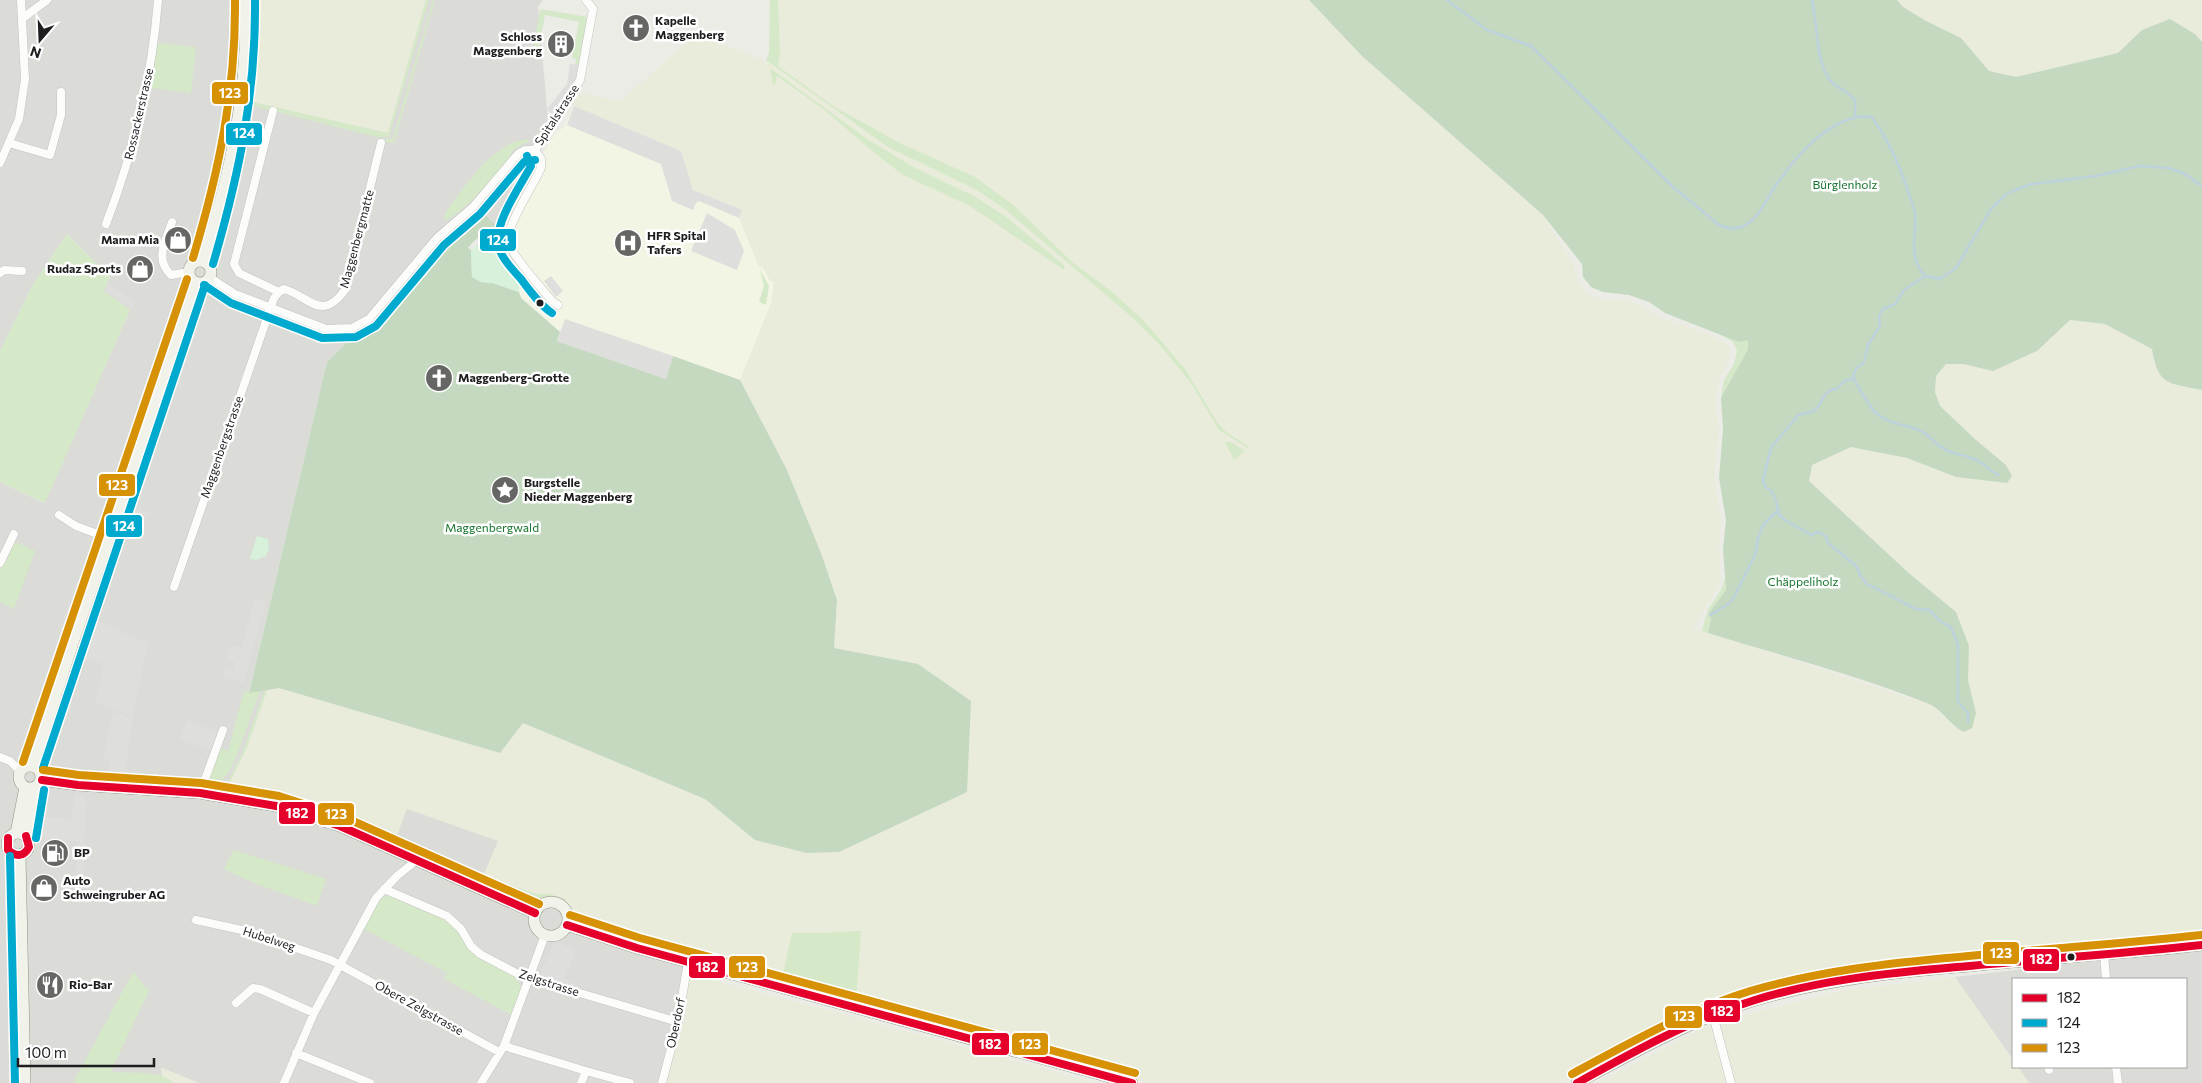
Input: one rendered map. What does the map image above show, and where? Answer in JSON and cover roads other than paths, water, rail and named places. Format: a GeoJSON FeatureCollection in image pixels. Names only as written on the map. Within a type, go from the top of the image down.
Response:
{"type":"FeatureCollection","features":[{"type":"Feature","properties":{"kind":"main road"},"geometry":{"type":"LineString","coordinates":[[203,261],[227,180],[236,131],[243,77],[246,0]]}},
{"type":"Feature","properties":{"kind":"main road"},"geometry":{"type":"LineString","coordinates":[[33,765],[192,277],[189,268],[194,262],[203,261]]}},
{"type":"Feature","properties":{"kind":"main road"},"geometry":{"type":"LineString","coordinates":[[192,277],[203,282],[209,277],[211,270],[203,261]]}},
{"type":"Feature","properties":{"kind":"main road"},"geometry":{"type":"LineString","coordinates":[[20,856],[29,847],[21,834],[33,785],[40,771],[33,765],[26,766],[20,771],[20,782],[33,785],[78,785],[200,793],[251,801],[310,816],[340,826],[418,859],[534,913]]}},
{"type":"Feature","properties":{"kind":"main road"},"geometry":{"type":"LineString","coordinates":[[20,856],[11,853],[3,846],[8,838],[21,834]]}},
{"type":"Feature","properties":{"kind":"main road"},"geometry":{"type":"LineString","coordinates":[[20,856],[22,870],[25,1083]]}},
{"type":"Feature","properties":{"kind":"main road"},"geometry":{"type":"LineString","coordinates":[[557,902],[568,914],[567,925],[564,930],[556,935],[545,935],[537,928],[534,913],[541,904],[557,902]]}},
{"type":"Feature","properties":{"kind":"main road"},"geometry":{"type":"LineString","coordinates":[[567,925],[637,948],[1132,1083]]}},
{"type":"Feature","properties":{"kind":"main road"},"geometry":{"type":"LineString","coordinates":[[1577,1083],[1653,1042],[1713,1015],[1785,992],[1844,979],[1894,972],[2202,945]]}},
{"type":"Feature","properties":{"kind":"street"},"geometry":{"type":"LineString","coordinates":[[0,163],[19,119],[25,79],[21,0]]}},
{"type":"Feature","properties":{"kind":"street"},"geometry":{"type":"LineString","coordinates":[[23,18],[47,0]]}},
{"type":"Feature","properties":{"kind":"street","name":"Rossackerstrasse"},"geometry":{"type":"LineString","coordinates":[[106,224],[123,180],[144,103],[155,39],[158,0]]}},
{"type":"Feature","properties":{"kind":"street","name":"Spitalstrasse"},"geometry":{"type":"LineString","coordinates":[[209,277],[235,294],[326,328],[343,329],[364,323],[382,305],[437,238],[473,207],[518,154],[525,150],[535,150],[580,80],[594,9],[586,0]]}},
{"type":"Feature","properties":{"kind":"street"},"geometry":{"type":"LineString","coordinates":[[9,143],[50,155],[61,116],[61,92]]}},
{"type":"Feature","properties":{"kind":"street","name":"Maggenbergmatte"},"geometry":{"type":"LineString","coordinates":[[273,111],[234,264],[239,273],[279,292],[288,290],[305,301],[317,305],[330,305],[345,290],[381,143]]}},
{"type":"Feature","properties":{"kind":"street"},"geometry":{"type":"LineString","coordinates":[[535,150],[542,159],[542,168],[510,229],[508,241],[514,253],[552,301],[558,305]]}},
{"type":"Feature","properties":{"kind":"street"},"geometry":{"type":"LineString","coordinates":[[172,222],[162,251],[162,262],[171,275],[192,277]]}},
{"type":"Feature","properties":{"kind":"street"},"geometry":{"type":"LineString","coordinates":[[0,273],[4,270],[22,270]]}},
{"type":"Feature","properties":{"kind":"street"},"geometry":{"type":"LineString","coordinates":[[270,307],[279,292]]}},
{"type":"Feature","properties":{"kind":"street","name":"Maggenbergstrasse"},"geometry":{"type":"LineString","coordinates":[[174,587],[270,307]]}},
{"type":"Feature","properties":{"kind":"street"},"geometry":{"type":"LineString","coordinates":[[59,515],[76,526],[108,538]]}},
{"type":"Feature","properties":{"kind":"street"},"geometry":{"type":"LineString","coordinates":[[0,563],[14,534]]}},
{"type":"Feature","properties":{"kind":"street"},"geometry":{"type":"LineString","coordinates":[[200,793],[223,730]]}},
{"type":"Feature","properties":{"kind":"street"},"geometry":{"type":"LineString","coordinates":[[0,757],[10,761],[20,771]]}},
{"type":"Feature","properties":{"kind":"street"},"geometry":{"type":"LineString","coordinates":[[284,1083],[314,1013],[376,898],[418,859]]}},
{"type":"Feature","properties":{"kind":"street","name":"Zelgstrasse"},"geometry":{"type":"LineString","coordinates":[[384,889],[447,916],[461,929],[471,946],[480,954],[529,979],[678,1022]]}},
{"type":"Feature","properties":{"kind":"street","name":"Hubelweg"},"geometry":{"type":"LineString","coordinates":[[196,920],[246,931],[339,965]]}},
{"type":"Feature","properties":{"kind":"street"},"geometry":{"type":"LineString","coordinates":[[481,1083],[502,1049],[545,935]]}},
{"type":"Feature","properties":{"kind":"street"},"geometry":{"type":"LineString","coordinates":[[2104,954],[2106,978]]}},
{"type":"Feature","properties":{"kind":"street","name":"Oberdorf"},"geometry":{"type":"LineString","coordinates":[[662,1083],[678,1022],[688,962]]}},
{"type":"Feature","properties":{"kind":"street","name":"Obere Zelgstrasse"},"geometry":{"type":"LineString","coordinates":[[339,965],[502,1049]]}},
{"type":"Feature","properties":{"kind":"street"},"geometry":{"type":"LineString","coordinates":[[236,1003],[253,988],[260,989],[314,1013]]}},
{"type":"Feature","properties":{"kind":"street"},"geometry":{"type":"LineString","coordinates":[[1713,1015],[1731,1083]]}},
{"type":"Feature","properties":{"kind":"street"},"geometry":{"type":"LineString","coordinates":[[502,1049],[630,1083]]}},
{"type":"Feature","properties":{"kind":"street"},"geometry":{"type":"LineString","coordinates":[[296,1053],[370,1083]]}},
{"type":"Feature","properties":{"kind":"street"},"geometry":{"type":"LineString","coordinates":[[2116,1068],[2118,1083]]}},
{"type":"Feature","properties":{"kind":"street"},"geometry":{"type":"LineString","coordinates":[[581,1083],[586,1071]]}},
{"type":"Feature","properties":{"kind":"waterway"},"geometry":{"type":"LineString","coordinates":[[1447,0],[1487,30],[1531,46],[1673,187],[1719,225],[1728,228],[1738,228],[1751,222],[1791,165],[1819,136],[1841,122],[1858,117],[1872,117],[1884,135],[1897,162],[1914,210],[1914,253],[1919,268],[1925,276],[1940,279],[1956,268],[1991,209],[2005,195],[2032,184],[2096,176],[2140,166],[2169,168],[2185,174],[2202,186]]}},
{"type":"Feature","properties":{"kind":"waterway"},"geometry":{"type":"LineString","coordinates":[[1812,0],[1820,58],[1823,67],[1830,80],[1851,95],[1855,101],[1855,117]]}},
{"type":"Feature","properties":{"kind":"waterway"},"geometry":{"type":"LineString","coordinates":[[1925,276],[1904,290],[1895,304],[1883,309],[1879,316],[1880,326],[1868,345],[1864,362],[1856,369],[1852,379],[1844,381],[1838,388],[1829,391],[1814,411],[1798,415],[1771,448],[1763,479],[1765,487],[1771,491],[1776,500],[1779,514],[1785,520],[1811,535],[1818,532],[1826,536],[1828,543],[1857,567],[1867,584],[1916,609],[1929,610],[1940,621],[1951,627],[1958,644],[1958,702],[1968,713],[1968,722]]}},
{"type":"Feature","properties":{"kind":"waterway"},"geometry":{"type":"LineString","coordinates":[[1854,377],[1867,401],[1881,417],[1923,432],[1946,450],[1975,459],[1999,475]]}},
{"type":"Feature","properties":{"kind":"waterway"},"geometry":{"type":"LineString","coordinates":[[1710,615],[1733,599],[1756,553],[1758,538],[1763,525],[1778,510]]}},
{"type":"Feature","properties":{"kind":"place","name":"Kapelle Maggenberg"},"geometry":{"type":"Point","coordinates":[636,28]}},
{"type":"Feature","properties":{"kind":"place","name":"Schloss Maggenberg"},"geometry":{"type":"Point","coordinates":[561,44]}},
{"type":"Feature","properties":{"kind":"place","name":"Mama Mia"},"geometry":{"type":"Point","coordinates":[178,240]}},
{"type":"Feature","properties":{"kind":"place","name":"HFR Spital Tafers"},"geometry":{"type":"Point","coordinates":[628,243]}},
{"type":"Feature","properties":{"kind":"place","name":"Rudaz Sports"},"geometry":{"type":"Point","coordinates":[140,269]}},
{"type":"Feature","properties":{"kind":"place","name":"Maggenberg-Grotte"},"geometry":{"type":"Point","coordinates":[439,378]}},
{"type":"Feature","properties":{"kind":"place","name":"Burgstelle Nieder Maggenberg"},"geometry":{"type":"Point","coordinates":[505,490]}},
{"type":"Feature","properties":{"kind":"place","name":"BP"},"geometry":{"type":"Point","coordinates":[55,853]}},
{"type":"Feature","properties":{"kind":"place","name":"Auto Schweingruber AG"},"geometry":{"type":"Point","coordinates":[44,888]}},
{"type":"Feature","properties":{"kind":"place","name":"Rio-Bar"},"geometry":{"type":"Point","coordinates":[50,985]}},
{"type":"Feature","properties":{"kind":"park label","name":"Bürglenholz"},"geometry":{"type":"Point","coordinates":[1845,185]}},
{"type":"Feature","properties":{"kind":"park label","name":"Maggenbergwald"},"geometry":{"type":"Point","coordinates":[492,528]}},
{"type":"Feature","properties":{"kind":"park label","name":"Chäppeliholz"},"geometry":{"type":"Point","coordinates":[1803,582]}}]}
